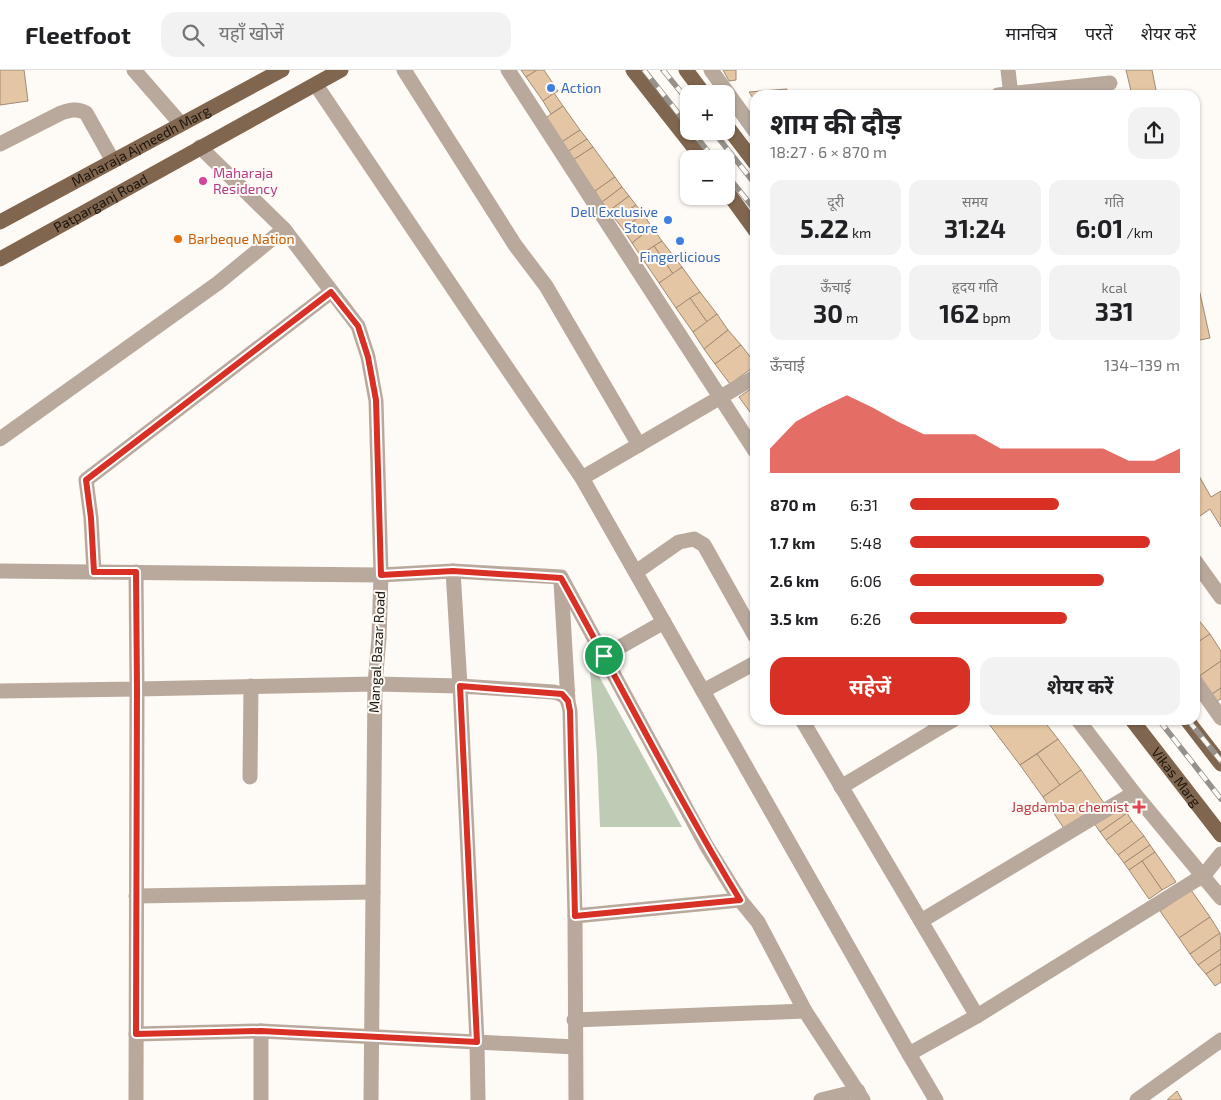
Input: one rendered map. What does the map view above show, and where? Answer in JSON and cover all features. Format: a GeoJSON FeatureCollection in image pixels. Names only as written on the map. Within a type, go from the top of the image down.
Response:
{"type":"FeatureCollection","features":[{"type":"Feature","properties":{"kind":"main road","name":"Maharaja Ajmeedh Marg"},"geometry":{"type":"LineString","coordinates":[[0,222],[282,70]]}},
{"type":"Feature","properties":{"kind":"main road","name":"Maharaja Ajmeedh Marg"},"geometry":{"type":"LineString","coordinates":[[200,147],[342,70]]}},
{"type":"Feature","properties":{"kind":"main road"},"geometry":{"type":"LineString","coordinates":[[632,70],[696,150]]}},
{"type":"Feature","properties":{"kind":"main road"},"geometry":{"type":"LineString","coordinates":[[686,70],[697,85]]}},
{"type":"Feature","properties":{"kind":"main road"},"geometry":{"type":"LineString","coordinates":[[735,136],[750,156]]}},
{"type":"Feature","properties":{"kind":"main road","name":"Patparganj Road"},"geometry":{"type":"LineString","coordinates":[[0,259],[200,147]]}},
{"type":"Feature","properties":{"kind":"main road"},"geometry":{"type":"LineString","coordinates":[[735,202],[750,223]]}},
{"type":"Feature","properties":{"kind":"main road","name":"Vikas Marg"},"geometry":{"type":"LineString","coordinates":[[1136,725],[1221,835]]}},
{"type":"Feature","properties":{"kind":"main road"},"geometry":{"type":"LineString","coordinates":[[1191,725],[1221,764]]}},
{"type":"Feature","properties":{"kind":"street"},"geometry":{"type":"LineString","coordinates":[[404,70],[515,245],[546,286],[639,445]]}},
{"type":"Feature","properties":{"kind":"street"},"geometry":{"type":"LineString","coordinates":[[508,70],[750,443]]}},
{"type":"Feature","properties":{"kind":"street"},"geometry":{"type":"LineString","coordinates":[[710,70],[750,125]]}},
{"type":"Feature","properties":{"kind":"street"},"geometry":{"type":"LineString","coordinates":[[1006,90],[1008,70]]}},
{"type":"Feature","properties":{"kind":"street"},"geometry":{"type":"LineString","coordinates":[[138,71],[181,124]]}},
{"type":"Feature","properties":{"kind":"street"},"geometry":{"type":"LineString","coordinates":[[1044,90],[1110,83]]}},
{"type":"Feature","properties":{"kind":"street"},"geometry":{"type":"LineString","coordinates":[[316,85],[582,478],[936,1100]]}},
{"type":"Feature","properties":{"kind":"street"},"geometry":{"type":"LineString","coordinates":[[0,144],[61,113],[80,110],[86,113],[114,161]]}},
{"type":"Feature","properties":{"kind":"street"},"geometry":{"type":"LineString","coordinates":[[735,130],[750,132]]}},
{"type":"Feature","properties":{"kind":"street","name":"Mangal Bazar Road"},"geometry":{"type":"LineString","coordinates":[[200,147],[284,228],[358,326],[368,357],[374,392],[381,575],[375,684],[371,1100]]}},
{"type":"Feature","properties":{"kind":"street"},"geometry":{"type":"LineString","coordinates":[[0,440],[218,283],[284,228]]}},
{"type":"Feature","properties":{"kind":"street"},"geometry":{"type":"LineString","coordinates":[[94,572],[91,518],[86,480],[331,292]]}},
{"type":"Feature","properties":{"kind":"street"},"geometry":{"type":"LineString","coordinates":[[582,478],[750,380]]}},
{"type":"Feature","properties":{"kind":"street"},"geometry":{"type":"LineString","coordinates":[[636,572],[679,542],[694,539],[704,545],[750,627]]}},
{"type":"Feature","properties":{"kind":"street"},"geometry":{"type":"LineString","coordinates":[[1200,568],[1221,597]]}},
{"type":"Feature","properties":{"kind":"street"},"geometry":{"type":"LineString","coordinates":[[0,571],[381,575],[453,571],[561,578]]}},
{"type":"Feature","properties":{"kind":"street"},"geometry":{"type":"LineString","coordinates":[[453,571],[477,1042],[478,1100]]}},
{"type":"Feature","properties":{"kind":"street"},"geometry":{"type":"LineString","coordinates":[[136,572],[136,1100]]}},
{"type":"Feature","properties":{"kind":"street"},"geometry":{"type":"LineString","coordinates":[[561,578],[665,772],[740,900],[758,922],[805,1011],[860,1096],[821,1100]]}},
{"type":"Feature","properties":{"kind":"street"},"geometry":{"type":"LineString","coordinates":[[561,578],[570,711],[575,916],[574,1020],[576,1100]]}},
{"type":"Feature","properties":{"kind":"street"},"geometry":{"type":"LineString","coordinates":[[604,656],[664,622]]}},
{"type":"Feature","properties":{"kind":"street"},"geometry":{"type":"LineString","coordinates":[[702,691],[750,666]]}},
{"type":"Feature","properties":{"kind":"street"},"geometry":{"type":"LineString","coordinates":[[0,691],[375,684],[460,686],[562,694],[568,701]]}},
{"type":"Feature","properties":{"kind":"street"},"geometry":{"type":"LineString","coordinates":[[250,777],[251,686]]}},
{"type":"Feature","properties":{"kind":"street"},"geometry":{"type":"LineString","coordinates":[[1200,688],[1221,718]]}},
{"type":"Feature","properties":{"kind":"street"},"geometry":{"type":"LineString","coordinates":[[805,725],[977,1016]]}},
{"type":"Feature","properties":{"kind":"street"},"geometry":{"type":"LineString","coordinates":[[841,787],[934,725]]}},
{"type":"Feature","properties":{"kind":"street"},"geometry":{"type":"LineString","coordinates":[[1082,725],[1221,898]]}},
{"type":"Feature","properties":{"kind":"street"},"geometry":{"type":"LineString","coordinates":[[921,921],[1134,792]]}},
{"type":"Feature","properties":{"kind":"street"},"geometry":{"type":"LineString","coordinates":[[909,1054],[977,1016],[1204,875],[1221,854]]}},
{"type":"Feature","properties":{"kind":"street"},"geometry":{"type":"LineString","coordinates":[[136,896],[373,892]]}},
{"type":"Feature","properties":{"kind":"street"},"geometry":{"type":"LineString","coordinates":[[575,916],[740,900]]}},
{"type":"Feature","properties":{"kind":"street"},"geometry":{"type":"LineString","coordinates":[[574,1020],[805,1011]]}},
{"type":"Feature","properties":{"kind":"street"},"geometry":{"type":"LineString","coordinates":[[136,1034],[261,1031],[575,1047]]}},
{"type":"Feature","properties":{"kind":"street"},"geometry":{"type":"LineString","coordinates":[[261,1031],[261,1100]]}},
{"type":"Feature","properties":{"kind":"street"},"geometry":{"type":"LineString","coordinates":[[1137,1100],[1221,1040]]}},
{"type":"Feature","properties":{"kind":"green space"},"geometry":{"type":"Polygon","coordinates":[[[589,658],[682,827],[600,827],[597,755],[589,658]]]}},
{"type":"Feature","properties":{"kind":"building"},"geometry":{"type":"Polygon","coordinates":[[[0,70],[24,70],[28,101],[0,105],[0,70]]]}},
{"type":"Feature","properties":{"kind":"building"},"geometry":{"type":"Polygon","coordinates":[[[521,70],[537,70],[526,77],[521,70]]]}},
{"type":"Feature","properties":{"kind":"building"},"geometry":{"type":"Polygon","coordinates":[[[537,70],[544,70],[558,91],[543,101],[526,77],[537,70]]]}},
{"type":"Feature","properties":{"kind":"building"},"geometry":{"type":"Polygon","coordinates":[[[723,70],[736,70],[736,80],[729,81],[723,70]]]}},
{"type":"Feature","properties":{"kind":"building"},"geometry":{"type":"Polygon","coordinates":[[[1126,70],[1152,70],[1156,90],[1131,90],[1126,70]]]}},
{"type":"Feature","properties":{"kind":"building"},"geometry":{"type":"Polygon","coordinates":[[[554,93],[563,106],[551,114],[543,101],[554,93]]]}},
{"type":"Feature","properties":{"kind":"building"},"geometry":{"type":"Polygon","coordinates":[[[563,106],[580,130],[560,143],[544,119],[563,106]]]}},
{"type":"Feature","properties":{"kind":"building"},"geometry":{"type":"Polygon","coordinates":[[[580,130],[587,139],[567,152],[560,143],[580,130]]]}},
{"type":"Feature","properties":{"kind":"building"},"geometry":{"type":"Polygon","coordinates":[[[587,139],[593,147],[573,160],[567,152],[587,139]]]}},
{"type":"Feature","properties":{"kind":"building"},"geometry":{"type":"Polygon","coordinates":[[[593,147],[615,177],[595,191],[573,160],[593,147]]]}},
{"type":"Feature","properties":{"kind":"building"},"geometry":{"type":"Polygon","coordinates":[[[615,177],[622,187],[602,202],[595,191],[615,177]]]}},
{"type":"Feature","properties":{"kind":"building"},"geometry":{"type":"Polygon","coordinates":[[[622,187],[629,196],[609,211],[602,202],[622,187]]]}},
{"type":"Feature","properties":{"kind":"building"},"geometry":{"type":"Polygon","coordinates":[[[629,196],[636,205],[615,219],[609,211],[629,196]]]}},
{"type":"Feature","properties":{"kind":"building"},"geometry":{"type":"Polygon","coordinates":[[[636,205],[643,214],[623,229],[615,219],[636,205]]]}},
{"type":"Feature","properties":{"kind":"building"},"geometry":{"type":"Polygon","coordinates":[[[643,214],[652,227],[632,243],[623,229],[643,214]]]}},
{"type":"Feature","properties":{"kind":"building"},"geometry":{"type":"Polygon","coordinates":[[[652,227],[662,241],[640,255],[632,243],[652,227]]]}},
{"type":"Feature","properties":{"kind":"building"},"geometry":{"type":"Polygon","coordinates":[[[662,241],[682,267],[673,274],[654,246],[662,241]]]}},
{"type":"Feature","properties":{"kind":"building"},"geometry":{"type":"Polygon","coordinates":[[[654,246],[673,274],[659,283],[640,255],[654,246]]]}},
{"type":"Feature","properties":{"kind":"building"},"geometry":{"type":"Polygon","coordinates":[[[682,267],[700,292],[676,308],[659,283],[682,267]]]}},
{"type":"Feature","properties":{"kind":"building"},"geometry":{"type":"Polygon","coordinates":[[[700,292],[717,314],[707,322],[690,298],[700,292]]]}},
{"type":"Feature","properties":{"kind":"building"},"geometry":{"type":"Polygon","coordinates":[[[1200,293],[1210,338],[1200,340],[1200,293]]]}},
{"type":"Feature","properties":{"kind":"building"},"geometry":{"type":"Polygon","coordinates":[[[690,298],[707,322],[693,332],[676,308],[690,298]]]}},
{"type":"Feature","properties":{"kind":"building"},"geometry":{"type":"Polygon","coordinates":[[[717,314],[728,330],[704,349],[693,332],[717,314]]]}},
{"type":"Feature","properties":{"kind":"building"},"geometry":{"type":"Polygon","coordinates":[[[728,330],[741,345],[715,364],[704,349],[728,330]]]}},
{"type":"Feature","properties":{"kind":"building"},"geometry":{"type":"Polygon","coordinates":[[[741,345],[750,357],[750,370],[730,384],[715,364],[741,345]]]}},
{"type":"Feature","properties":{"kind":"building"},"geometry":{"type":"Polygon","coordinates":[[[750,389],[750,412],[739,397],[750,389]]]}},
{"type":"Feature","properties":{"kind":"building"},"geometry":{"type":"Polygon","coordinates":[[[1200,478],[1211,497],[1221,491],[1221,527],[1210,509],[1200,516],[1200,478]]]}},
{"type":"Feature","properties":{"kind":"building"},"geometry":{"type":"Polygon","coordinates":[[[1200,622],[1210,634],[1200,641],[1200,622]]]}},
{"type":"Feature","properties":{"kind":"building"},"geometry":{"type":"Polygon","coordinates":[[[1210,634],[1221,651],[1221,661],[1200,676],[1200,641],[1210,634]]]}},
{"type":"Feature","properties":{"kind":"building"},"geometry":{"type":"Polygon","coordinates":[[[1221,661],[1221,688],[1212,694],[1200,679],[1200,676],[1221,661]]]}},
{"type":"Feature","properties":{"kind":"building"},"geometry":{"type":"Polygon","coordinates":[[[1221,688],[1221,699],[1217,701],[1212,694],[1221,688]]]}},
{"type":"Feature","properties":{"kind":"building"},"geometry":{"type":"Polygon","coordinates":[[[990,725],[1047,725],[1058,739],[1020,765],[990,725]]]}},
{"type":"Feature","properties":{"kind":"building"},"geometry":{"type":"Polygon","coordinates":[[[1058,739],[1081,770],[1060,785],[1037,754],[1058,739]]]}},
{"type":"Feature","properties":{"kind":"building"},"geometry":{"type":"Polygon","coordinates":[[[1037,754],[1060,785],[1043,797],[1020,765],[1037,754]]]}},
{"type":"Feature","properties":{"kind":"building"},"geometry":{"type":"Polygon","coordinates":[[[1081,770],[1104,803],[1065,830],[1043,797],[1081,770]]]}},
{"type":"Feature","properties":{"kind":"building"},"geometry":{"type":"Polygon","coordinates":[[[1120,804],[1127,813],[1100,832],[1094,823],[1120,804]]]}},
{"type":"Feature","properties":{"kind":"building"},"geometry":{"type":"Polygon","coordinates":[[[1127,813],[1132,821],[1106,840],[1100,832],[1127,813]]]}},
{"type":"Feature","properties":{"kind":"building"},"geometry":{"type":"Polygon","coordinates":[[[1132,821],[1144,836],[1118,855],[1106,840],[1132,821]]]}},
{"type":"Feature","properties":{"kind":"building"},"geometry":{"type":"Polygon","coordinates":[[[1144,836],[1150,845],[1124,863],[1118,855],[1144,836]]]}},
{"type":"Feature","properties":{"kind":"building"},"geometry":{"type":"Polygon","coordinates":[[[1150,845],[1155,852],[1129,870],[1124,863],[1150,845]]]}},
{"type":"Feature","properties":{"kind":"building"},"geometry":{"type":"Polygon","coordinates":[[[1155,852],[1176,882],[1162,890],[1142,861],[1155,852]]]}},
{"type":"Feature","properties":{"kind":"building"},"geometry":{"type":"Polygon","coordinates":[[[1142,861],[1162,890],[1149,899],[1129,870],[1142,861]]]}},
{"type":"Feature","properties":{"kind":"building"},"geometry":{"type":"Polygon","coordinates":[[[1191,890],[1210,917],[1179,938],[1160,911],[1191,890]]]}},
{"type":"Feature","properties":{"kind":"building"},"geometry":{"type":"Polygon","coordinates":[[[1210,917],[1220,933],[1190,954],[1179,938],[1210,917]]]}},
{"type":"Feature","properties":{"kind":"building"},"geometry":{"type":"Polygon","coordinates":[[[1220,933],[1221,949],[1198,965],[1190,954],[1220,933]]]}},
{"type":"Feature","properties":{"kind":"building"},"geometry":{"type":"Polygon","coordinates":[[[1221,949],[1221,964],[1206,974],[1198,965],[1221,949]]]}},
{"type":"Feature","properties":{"kind":"building"},"geometry":{"type":"Polygon","coordinates":[[[1221,964],[1221,982],[1215,986],[1206,974],[1221,964]]]}},
{"type":"Feature","properties":{"kind":"building"},"geometry":{"type":"Polygon","coordinates":[[[1177,1091],[1182,1100],[1167,1100],[1177,1091]]]}},
{"type":"Feature","properties":{"kind":"railway"},"geometry":{"type":"LineString","coordinates":[[644,70],[680,116]]}},
{"type":"Feature","properties":{"kind":"railway"},"geometry":{"type":"LineString","coordinates":[[663,70],[680,91]]}},
{"type":"Feature","properties":{"kind":"railway"},"geometry":{"type":"LineString","coordinates":[[699,140],[707,150]]}},
{"type":"Feature","properties":{"kind":"railway"},"geometry":{"type":"LineString","coordinates":[[720,140],[750,178]]}},
{"type":"Feature","properties":{"kind":"railway"},"geometry":{"type":"LineString","coordinates":[[735,185],[750,204]]}},
{"type":"Feature","properties":{"kind":"railway"},"geometry":{"type":"LineString","coordinates":[[1163,725],[1221,799]]}},
{"type":"Feature","properties":{"kind":"railway"},"geometry":{"type":"LineString","coordinates":[[1192,725],[1221,761]]}},
{"type":"Feature","properties":{"kind":"place","name":"Action"},"geometry":{"type":"Point","coordinates":[551,88]}},
{"type":"Feature","properties":{"kind":"place","name":"Maharaja Residency"},"geometry":{"type":"Point","coordinates":[203,181]}},
{"type":"Feature","properties":{"kind":"place","name":"Dell Exclusive Store"},"geometry":{"type":"Point","coordinates":[668,220]}},
{"type":"Feature","properties":{"kind":"place","name":"Barbeque Nation"},"geometry":{"type":"Point","coordinates":[178,239]}},
{"type":"Feature","properties":{"kind":"place","name":"Fingerlicious"},"geometry":{"type":"Point","coordinates":[680,241]}},
{"type":"Feature","properties":{"kind":"place","name":"Jagdamba chemist"},"geometry":{"type":"Point","coordinates":[1139,807]}},
{"type":"Feature","properties":{"kind":"route"},"geometry":{"type":"LineString","coordinates":[[331,292],[358,326],[368,357],[376,400],[381,575],[453,571],[561,578],[604,656],[665,772],[706,845],[740,900],[575,916],[570,711],[568,701],[562,694],[553,692],[460,686],[477,1042],[261,1031],[136,1034],[136,572],[94,572],[91,518],[86,480],[331,292]]}}]}
